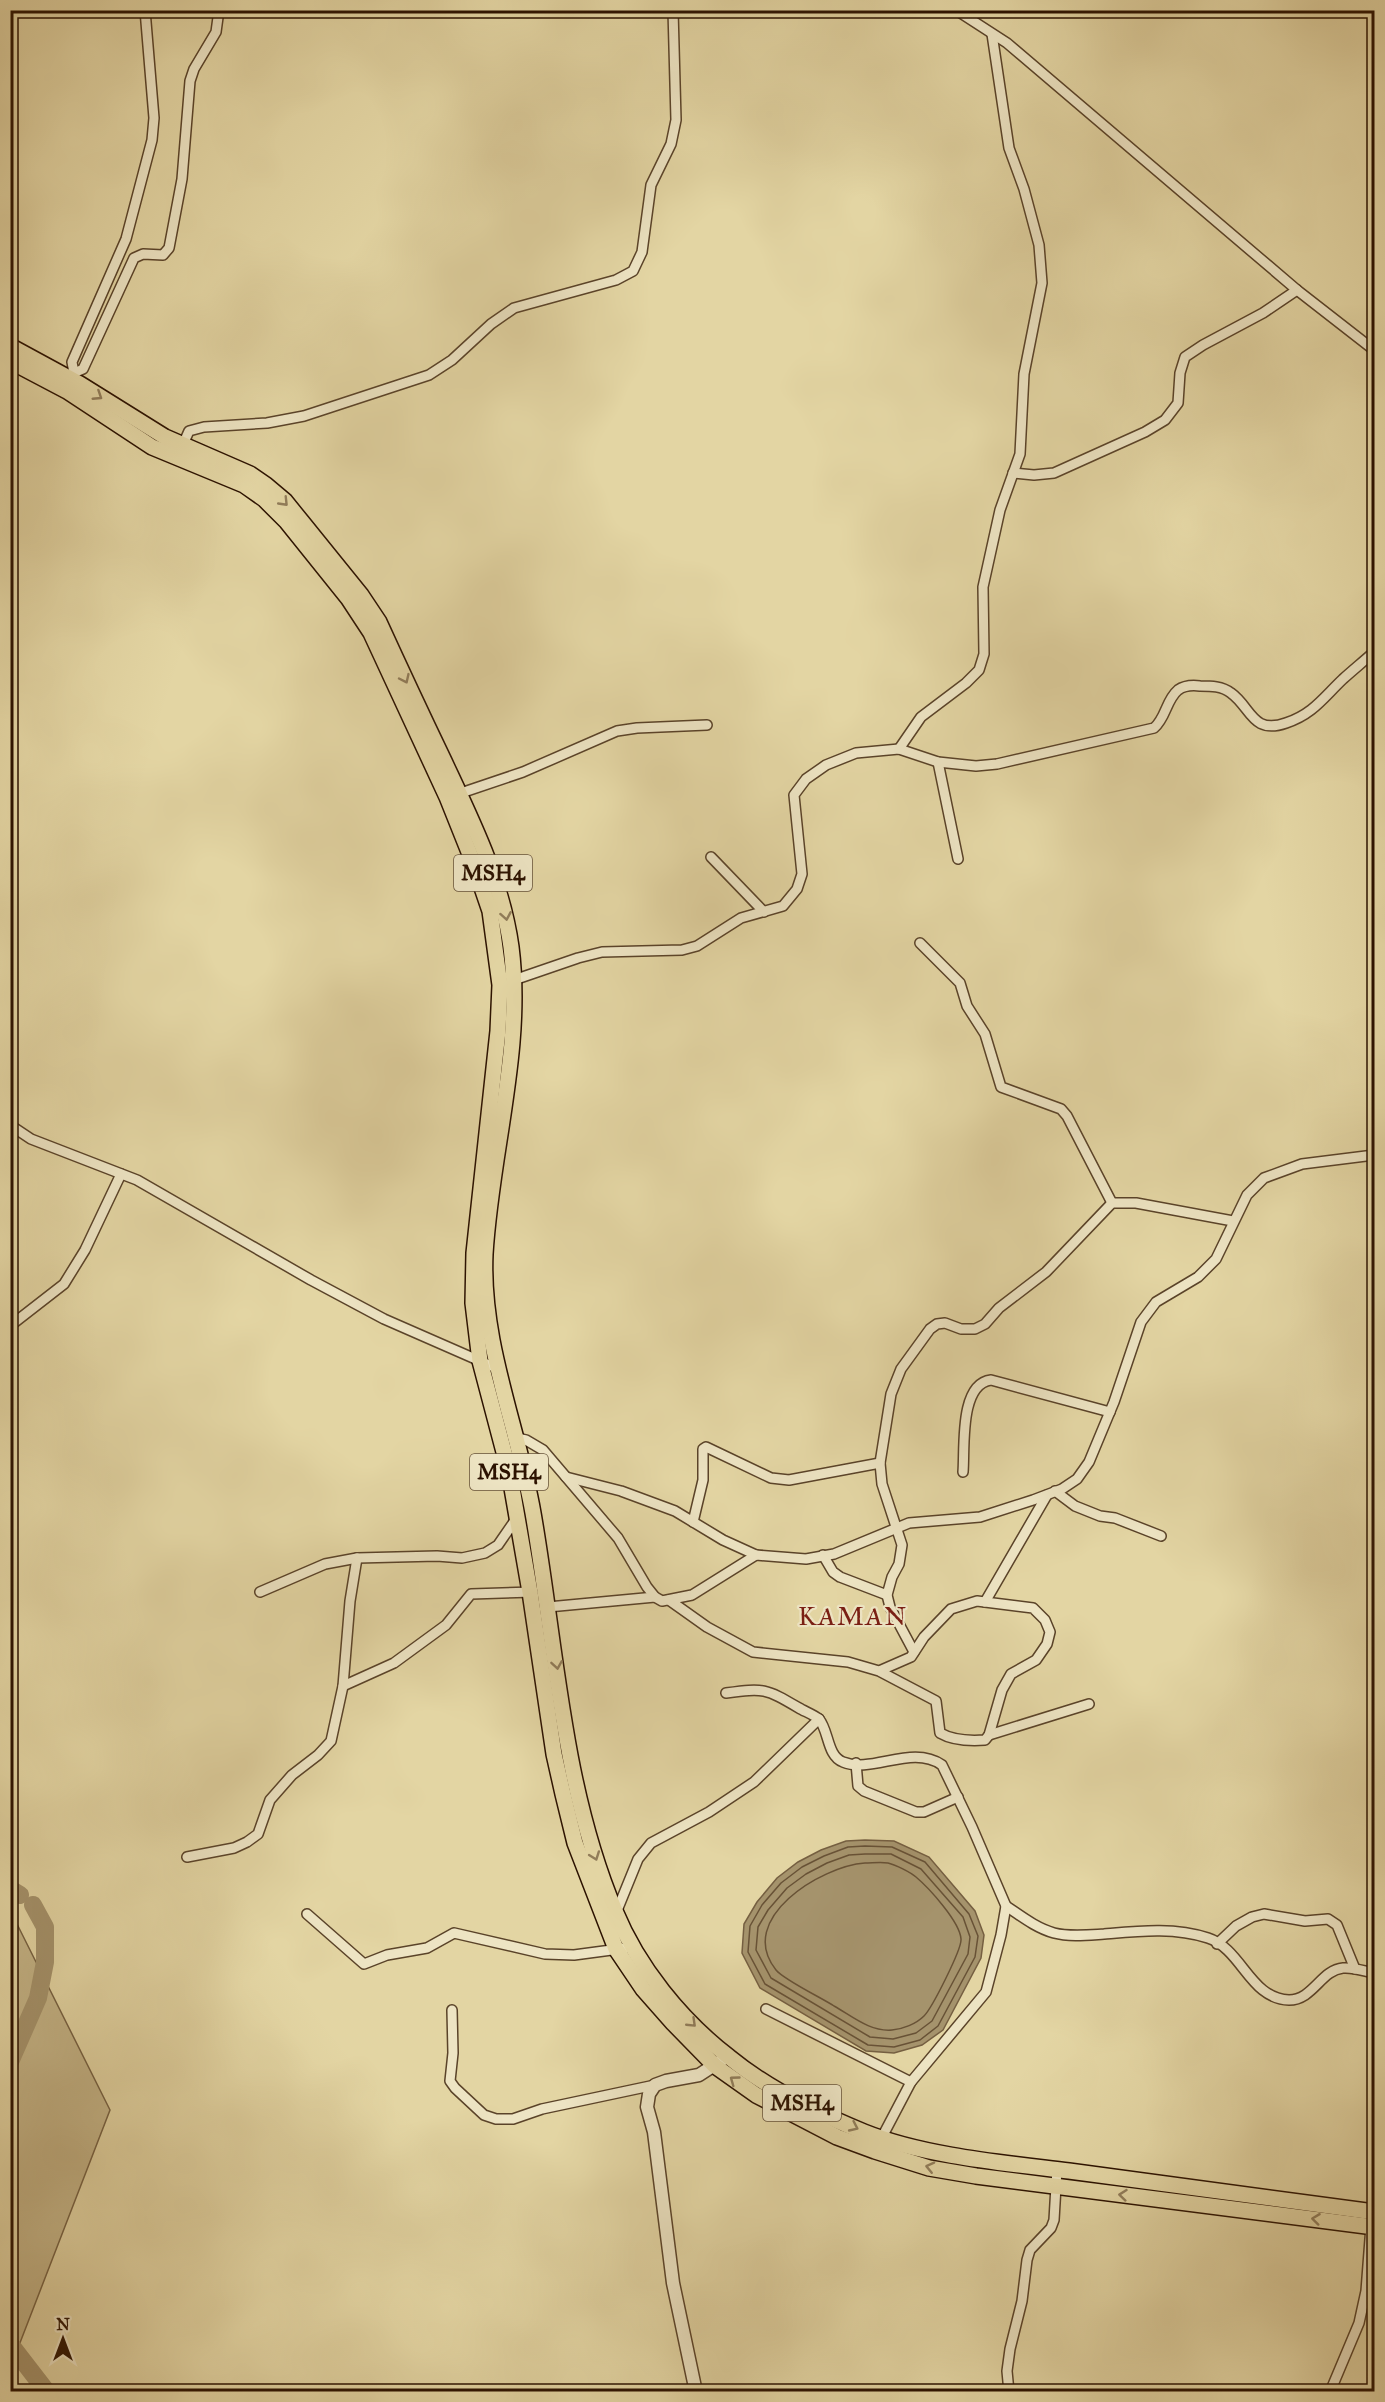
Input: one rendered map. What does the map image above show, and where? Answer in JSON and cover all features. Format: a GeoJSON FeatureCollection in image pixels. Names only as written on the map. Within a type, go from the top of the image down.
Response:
{"type":"FeatureCollection","features":[{"type":"Feature","properties":{"kind":"main road","name":"MSH4"},"geometry":{"type":"LineString","coordinates":[[10,346],[71,381],[152,447],[180,451],[244,485],[264,499],[287,522],[342,590],[371,633],[453,796],[490,911],[507,982],[513,1028],[485,1253],[486,1299],[496,1368],[532,1508],[554,1754],[575,1843],[610,1917],[634,1947],[652,1977],[721,2061]]}},
{"type":"Feature","properties":{"kind":"main road","name":"MSH4"},"geometry":{"type":"LineString","coordinates":[[10,361],[71,381]]}},
{"type":"Feature","properties":{"kind":"main road","name":"MSH4"},"geometry":{"type":"LineString","coordinates":[[507,982],[498,1031],[474,1253],[472,1303],[480,1361],[509,1471],[518,1516],[538,1592],[548,1607],[576,1786],[610,1917],[616,1950],[643,1989],[756,2096],[837,2137],[878,2145],[1057,2169],[1373,2222]]}},
{"type":"Feature","properties":{"kind":"main road","name":"MSH4"},"geometry":{"type":"LineString","coordinates":[[878,2145],[929,2168],[1056,2188],[1373,2222]]}},
{"type":"Feature","properties":{"kind":"street"},"geometry":{"type":"LineString","coordinates":[[71,381],[72,362],[126,239],[152,140],[154,118],[145,10]]}},
{"type":"Feature","properties":{"kind":"street"},"geometry":{"type":"LineString","coordinates":[[71,381],[83,369],[134,258],[143,254],[163,255],[169,248],[182,179],[190,81],[194,69],[216,32],[219,10]]}},
{"type":"Feature","properties":{"kind":"street"},"geometry":{"type":"LineString","coordinates":[[180,451],[189,431],[204,427],[267,423],[304,416],[429,375],[452,360],[491,324],[514,308],[616,280],[633,271],[642,252],[651,185],[671,144],[676,120],[673,10]]}},
{"type":"Feature","properties":{"kind":"street"},"geometry":{"type":"LineString","coordinates":[[956,10],[1043,73],[1297,290],[1374,350]]}},
{"type":"Feature","properties":{"kind":"street"},"geometry":{"type":"LineString","coordinates":[[899,749],[921,717],[966,683],[979,670],[984,654],[983,587],[1000,510],[1020,454],[1024,374],[1042,283],[1039,245],[1024,189],[1009,148],[992,34]]}},
{"type":"Feature","properties":{"kind":"street"},"geometry":{"type":"LineString","coordinates":[[1013,473],[1054,474],[1145,432],[1165,420],[1178,403],[1180,373],[1185,357],[1263,313],[1297,290]]}},
{"type":"Feature","properties":{"kind":"street"},"geometry":{"type":"LineString","coordinates":[[507,982],[602,952],[682,950],[697,946],[741,918],[783,906],[797,889],[802,874],[794,795],[806,779],[826,765],[856,753],[899,749],[938,762],[976,766],[997,764],[1145,732],[1161,722],[1170,700],[1179,689],[1190,685],[1222,687],[1233,694],[1250,717],[1258,723],[1284,724],[1313,711],[1342,680],[1374,652]]}},
{"type":"Feature","properties":{"kind":"street"},"geometry":{"type":"LineString","coordinates":[[453,796],[523,772],[617,731],[707,725]]}},
{"type":"Feature","properties":{"kind":"street"},"geometry":{"type":"LineString","coordinates":[[938,762],[958,859]]}},
{"type":"Feature","properties":{"kind":"street"},"geometry":{"type":"LineString","coordinates":[[711,857],[764,912]]}},
{"type":"Feature","properties":{"kind":"street"},"geometry":{"type":"LineString","coordinates":[[920,943],[960,983],[967,1006],[985,1034],[1001,1087],[1060,1109],[1067,1116],[1112,1203]]}},
{"type":"Feature","properties":{"kind":"street"},"geometry":{"type":"LineString","coordinates":[[10,1125],[31,1139],[137,1180],[311,1280],[384,1319],[496,1368]]}},
{"type":"Feature","properties":{"kind":"street"},"geometry":{"type":"LineString","coordinates":[[566,1477],[621,1491],[675,1510],[723,1540],[756,1555],[806,1558],[834,1554],[909,1523],[980,1517],[1051,1493],[1077,1479],[1089,1462],[1110,1412],[1142,1322],[1156,1302],[1198,1277],[1216,1259],[1247,1195],[1264,1178],[1302,1164],[1374,1155]]}},
{"type":"Feature","properties":{"kind":"street"},"geometry":{"type":"LineString","coordinates":[[10,1326],[60,1288],[85,1250],[121,1174]]}},
{"type":"Feature","properties":{"kind":"street"},"geometry":{"type":"LineString","coordinates":[[914,1652],[890,1607],[887,1595],[901,1557],[902,1545],[882,1484],[880,1463],[891,1394],[901,1369],[930,1329],[937,1324],[945,1323],[961,1329],[975,1329],[985,1324],[999,1308],[1046,1272],[1112,1203],[1136,1203],[1233,1221]]}},
{"type":"Feature","properties":{"kind":"street"},"geometry":{"type":"LineString","coordinates":[[963,1472],[965,1418],[978,1386],[984,1381],[991,1380],[1110,1412]]}},
{"type":"Feature","properties":{"kind":"street"},"geometry":{"type":"LineString","coordinates":[[499,1434],[526,1440],[543,1450],[618,1538],[655,1597],[669,1600],[692,1594],[756,1555]]}},
{"type":"Feature","properties":{"kind":"street"},"geometry":{"type":"LineString","coordinates":[[693,1522],[703,1480],[703,1449],[706,1447],[771,1478],[789,1480],[880,1463]]}},
{"type":"Feature","properties":{"kind":"street"},"geometry":{"type":"LineString","coordinates":[[1051,1493],[1100,1516],[1115,1518],[1161,1536]]}},
{"type":"Feature","properties":{"kind":"street"},"geometry":{"type":"LineString","coordinates":[[985,1602],[1051,1493]]}},
{"type":"Feature","properties":{"kind":"street"},"geometry":{"type":"LineString","coordinates":[[260,1592],[325,1564],[357,1558],[437,1556],[462,1558],[485,1553],[498,1545],[518,1516]]}},
{"type":"Feature","properties":{"kind":"street"},"geometry":{"type":"LineString","coordinates":[[823,1555],[833,1572],[840,1577],[887,1595]]}},
{"type":"Feature","properties":{"kind":"street"},"geometry":{"type":"LineString","coordinates":[[187,1857],[234,1848],[258,1834],[270,1800],[292,1775],[332,1741],[343,1686],[350,1601],[357,1558]]}},
{"type":"Feature","properties":{"kind":"street"},"geometry":{"type":"LineString","coordinates":[[343,1686],[394,1663],[446,1625],[471,1594],[538,1592]]}},
{"type":"Feature","properties":{"kind":"street"},"geometry":{"type":"LineString","coordinates":[[548,1607],[655,1597]]}},
{"type":"Feature","properties":{"kind":"street"},"geometry":{"type":"LineString","coordinates":[[669,1600],[715,1632],[753,1652],[848,1662],[879,1671],[933,1697],[936,1701],[940,1733],[946,1737],[985,1740],[989,1735],[1002,1690],[1011,1674],[1036,1660],[1047,1644],[1050,1632],[1045,1620],[1033,1608],[977,1601],[951,1609],[924,1637],[911,1657],[879,1671]]}},
{"type":"Feature","properties":{"kind":"street"},"geometry":{"type":"LineString","coordinates":[[726,1693],[755,1689],[769,1691],[819,1719],[834,1754],[843,1762],[868,1764],[893,1759],[921,1758],[936,1761],[942,1765],[1006,1906],[1037,1926],[1056,1934],[1088,1935],[1162,1930],[1210,1938],[1227,1950],[1259,1987],[1272,1997],[1296,1999],[1307,1994],[1331,1972],[1342,1968],[1374,1973]]}},
{"type":"Feature","properties":{"kind":"street"},"geometry":{"type":"LineString","coordinates":[[989,1735],[1089,1704]]}},
{"type":"Feature","properties":{"kind":"street"},"geometry":{"type":"LineString","coordinates":[[610,1917],[638,1859],[651,1844],[709,1812],[754,1782],[819,1719]]}},
{"type":"Feature","properties":{"kind":"street"},"geometry":{"type":"LineString","coordinates":[[856,1763],[858,1786],[864,1791],[916,1812],[924,1812],[958,1797]]}},
{"type":"Feature","properties":{"kind":"street"},"geometry":{"type":"LineString","coordinates":[[878,2145],[911,2082],[986,1992],[1006,1906]]}},
{"type":"Feature","properties":{"kind":"street"},"geometry":{"type":"LineString","coordinates":[[307,1914],[364,1964],[387,1955],[427,1948],[454,1933],[545,1954],[574,1955],[634,1947]]}},
{"type":"Feature","properties":{"kind":"street"},"geometry":{"type":"LineString","coordinates":[[1217,1944],[1236,1926],[1252,1917],[1264,1914],[1305,1921],[1328,1919],[1337,1925],[1355,1969]]}},
{"type":"Feature","properties":{"kind":"street"},"geometry":{"type":"LineString","coordinates":[[766,2009],[911,2082]]}},
{"type":"Feature","properties":{"kind":"street"},"geometry":{"type":"LineString","coordinates":[[452,2010],[453,2053],[450,2081],[454,2088],[484,2115],[496,2119],[513,2119],[542,2109],[699,2075],[721,2061]]}},
{"type":"Feature","properties":{"kind":"street"},"geometry":{"type":"LineString","coordinates":[[655,2085],[649,2094],[647,2107],[654,2132],[673,2283],[696,2391]]}},
{"type":"Feature","properties":{"kind":"street"},"geometry":{"type":"LineString","coordinates":[[1010,2391],[1007,2371],[1022,2301],[1027,2260],[1030,2250],[1051,2228],[1057,2169]]}},
{"type":"Feature","properties":{"kind":"street"},"geometry":{"type":"LineString","coordinates":[[1330,2391],[1359,2323],[1366,2291],[1373,2222]]}},
{"type":"Feature","properties":{"kind":"shaded area"},"geometry":{"type":"Polygon","coordinates":[[[10,1912],[110,2110],[11,2366],[10,1912]]]}},
{"type":"Feature","properties":{"kind":"water"},"geometry":{"type":"Polygon","coordinates":[[[846,1841],[894,1841],[929,1857],[975,1911],[984,1935],[981,1958],[943,2030],[922,2045],[894,2053],[866,2051],[760,1988],[742,1953],[744,1924],[757,1902],[777,1878],[798,1862],[821,1850],[846,1841]]]}},
{"type":"Feature","properties":{"kind":"waterway"},"geometry":{"type":"LineString","coordinates":[[10,1889],[20,1895]]}},
{"type":"Feature","properties":{"kind":"waterway"},"geometry":{"type":"LineString","coordinates":[[10,2062],[38,1998],[45,1962],[45,1927],[33,1905]]}},
{"type":"Feature","properties":{"kind":"waterway"},"geometry":{"type":"LineString","coordinates":[[10,2344],[47,2392]]}},
{"type":"Feature","properties":{"kind":"district","name":"KAMAN"},"geometry":{"type":"Point","coordinates":[853,1616]}}]}
